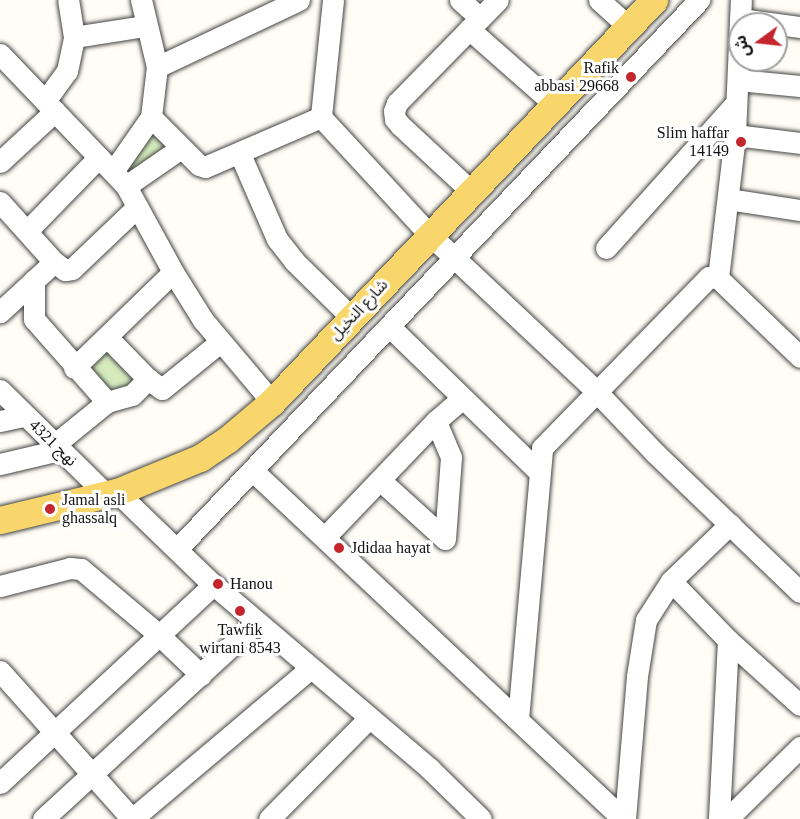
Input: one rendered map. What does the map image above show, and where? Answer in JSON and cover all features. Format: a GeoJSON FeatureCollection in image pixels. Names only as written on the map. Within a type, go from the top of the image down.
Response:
{"type":"FeatureCollection","features":[{"type":"Feature","properties":{"kind":"main road","name":"شارع النخيل"},"geometry":{"type":"LineString","coordinates":[[0,520],[112,493],[200,458],[226,440],[272,402],[429,234],[654,0]]}},
{"type":"Feature","properties":{"kind":"street"},"geometry":{"type":"LineString","coordinates":[[0,162],[50,106],[65,75],[74,38],[68,0]]}},
{"type":"Feature","properties":{"kind":"street"},"geometry":{"type":"LineString","coordinates":[[113,171],[151,117],[157,67],[145,26],[141,0]]}},
{"type":"Feature","properties":{"kind":"street"},"geometry":{"type":"LineString","coordinates":[[157,67],[298,0]]}},
{"type":"Feature","properties":{"kind":"street"},"geometry":{"type":"LineString","coordinates":[[333,0],[321,117],[429,234],[596,391],[655,453],[800,592]]}},
{"type":"Feature","properties":{"kind":"street"},"geometry":{"type":"LineString","coordinates":[[460,0],[475,24],[554,104]]}},
{"type":"Feature","properties":{"kind":"street"},"geometry":{"type":"LineString","coordinates":[[471,191],[400,125],[394,115],[397,103],[498,0]]}},
{"type":"Feature","properties":{"kind":"street"},"geometry":{"type":"LineString","coordinates":[[599,0],[628,26]]}},
{"type":"Feature","properties":{"kind":"street"},"geometry":{"type":"LineString","coordinates":[[177,549],[699,0]]}},
{"type":"Feature","properties":{"kind":"street"},"geometry":{"type":"LineString","coordinates":[[718,278],[735,135],[740,9],[800,27]]}},
{"type":"Feature","properties":{"kind":"street"},"geometry":{"type":"LineString","coordinates":[[74,38],[145,26]]}},
{"type":"Feature","properties":{"kind":"street"},"geometry":{"type":"LineString","coordinates":[[0,54],[113,171],[137,207],[173,272],[220,342],[272,402]]}},
{"type":"Feature","properties":{"kind":"street"},"geometry":{"type":"LineString","coordinates":[[738,80],[800,86]]}},
{"type":"Feature","properties":{"kind":"street"},"geometry":{"type":"LineString","coordinates":[[606,248],[736,103]]}},
{"type":"Feature","properties":{"kind":"street"},"geometry":{"type":"LineString","coordinates":[[151,117],[199,165],[205,167],[240,154],[321,117]]}},
{"type":"Feature","properties":{"kind":"street"},"geometry":{"type":"LineString","coordinates":[[735,135],[800,143]]}},
{"type":"Feature","properties":{"kind":"street"},"geometry":{"type":"LineString","coordinates":[[27,231],[113,171],[181,148]]}},
{"type":"Feature","properties":{"kind":"street"},"geometry":{"type":"LineString","coordinates":[[240,154],[276,238],[294,261],[352,318]]}},
{"type":"Feature","properties":{"kind":"street"},"geometry":{"type":"LineString","coordinates":[[728,199],[800,210]]}},
{"type":"Feature","properties":{"kind":"street"},"geometry":{"type":"LineString","coordinates":[[3,211],[27,231],[54,262],[65,270],[72,269],[137,207]]}},
{"type":"Feature","properties":{"kind":"street"},"geometry":{"type":"LineString","coordinates":[[0,312],[54,262]]}},
{"type":"Feature","properties":{"kind":"street"},"geometry":{"type":"LineString","coordinates":[[74,368],[173,272]]}},
{"type":"Feature","properties":{"kind":"street"},"geometry":{"type":"LineString","coordinates":[[518,719],[542,447],[706,279],[718,278],[800,357]]}},
{"type":"Feature","properties":{"kind":"street"},"geometry":{"type":"LineString","coordinates":[[34,280],[34,319],[74,368],[107,402]]}},
{"type":"Feature","properties":{"kind":"street"},"geometry":{"type":"LineString","coordinates":[[389,326],[539,472]]}},
{"type":"Feature","properties":{"kind":"street"},"geometry":{"type":"LineString","coordinates":[[107,337],[160,389],[165,388],[220,342]]}},
{"type":"Feature","properties":{"kind":"street"},"geometry":{"type":"LineString","coordinates":[[0,464],[56,447],[107,402],[132,395],[148,379]]}},
{"type":"Feature","properties":{"kind":"street","name":"نهج 4321"},"geometry":{"type":"LineString","coordinates":[[0,390],[56,447],[177,549],[213,585],[430,769],[480,819]]}},
{"type":"Feature","properties":{"kind":"street"},"geometry":{"type":"LineString","coordinates":[[325,537],[436,421],[462,398]]}},
{"type":"Feature","properties":{"kind":"street"},"geometry":{"type":"LineString","coordinates":[[0,421],[24,416]]}},
{"type":"Feature","properties":{"kind":"street"},"geometry":{"type":"LineString","coordinates":[[381,481],[445,539],[451,457],[436,421]]}},
{"type":"Feature","properties":{"kind":"street"},"geometry":{"type":"LineString","coordinates":[[252,470],[624,819]]}},
{"type":"Feature","properties":{"kind":"street"},"geometry":{"type":"LineString","coordinates":[[624,819],[637,676],[646,620],[671,581],[730,524]]}},
{"type":"Feature","properties":{"kind":"street"},"geometry":{"type":"LineString","coordinates":[[0,586],[70,568],[81,569],[159,635],[201,675]]}},
{"type":"Feature","properties":{"kind":"street"},"geometry":{"type":"LineString","coordinates":[[671,581],[728,640],[800,705]]}},
{"type":"Feature","properties":{"kind":"street"},"geometry":{"type":"LineString","coordinates":[[0,783],[213,585]]}},
{"type":"Feature","properties":{"kind":"street"},"geometry":{"type":"LineString","coordinates":[[43,819],[257,622]]}},
{"type":"Feature","properties":{"kind":"street"},"geometry":{"type":"LineString","coordinates":[[718,819],[728,640]]}},
{"type":"Feature","properties":{"kind":"street"},"geometry":{"type":"LineString","coordinates":[[0,671],[132,819],[311,668]]}},
{"type":"Feature","properties":{"kind":"street"},"geometry":{"type":"LineString","coordinates":[[269,819],[369,718]]}},
{"type":"Feature","properties":{"kind":"street"},"geometry":{"type":"LineString","coordinates":[[728,819],[797,756]]}},
{"type":"Feature","properties":{"kind":"green space"},"geometry":{"type":"Polygon","coordinates":[[[152,127],[173,151],[135,175],[130,169],[152,127]]]}},
{"type":"Feature","properties":{"kind":"green space"},"geometry":{"type":"Polygon","coordinates":[[[106,343],[143,379],[108,397],[80,367],[106,343]]]}},
{"type":"Feature","properties":{"kind":"place","name":"Rafik abbasi 29668"},"geometry":{"type":"Point","coordinates":[631,77]}},
{"type":"Feature","properties":{"kind":"place","name":"Slim haffar 14149"},"geometry":{"type":"Point","coordinates":[741,142]}},
{"type":"Feature","properties":{"kind":"place","name":"Jamal asli ghassalq"},"geometry":{"type":"Point","coordinates":[50,509]}},
{"type":"Feature","properties":{"kind":"place","name":"Jdidaa hayat"},"geometry":{"type":"Point","coordinates":[339,548]}},
{"type":"Feature","properties":{"kind":"place","name":"Hanou"},"geometry":{"type":"Point","coordinates":[218,584]}},
{"type":"Feature","properties":{"kind":"place","name":"Tawfik wirtani 8543"},"geometry":{"type":"Point","coordinates":[240,611]}}]}
